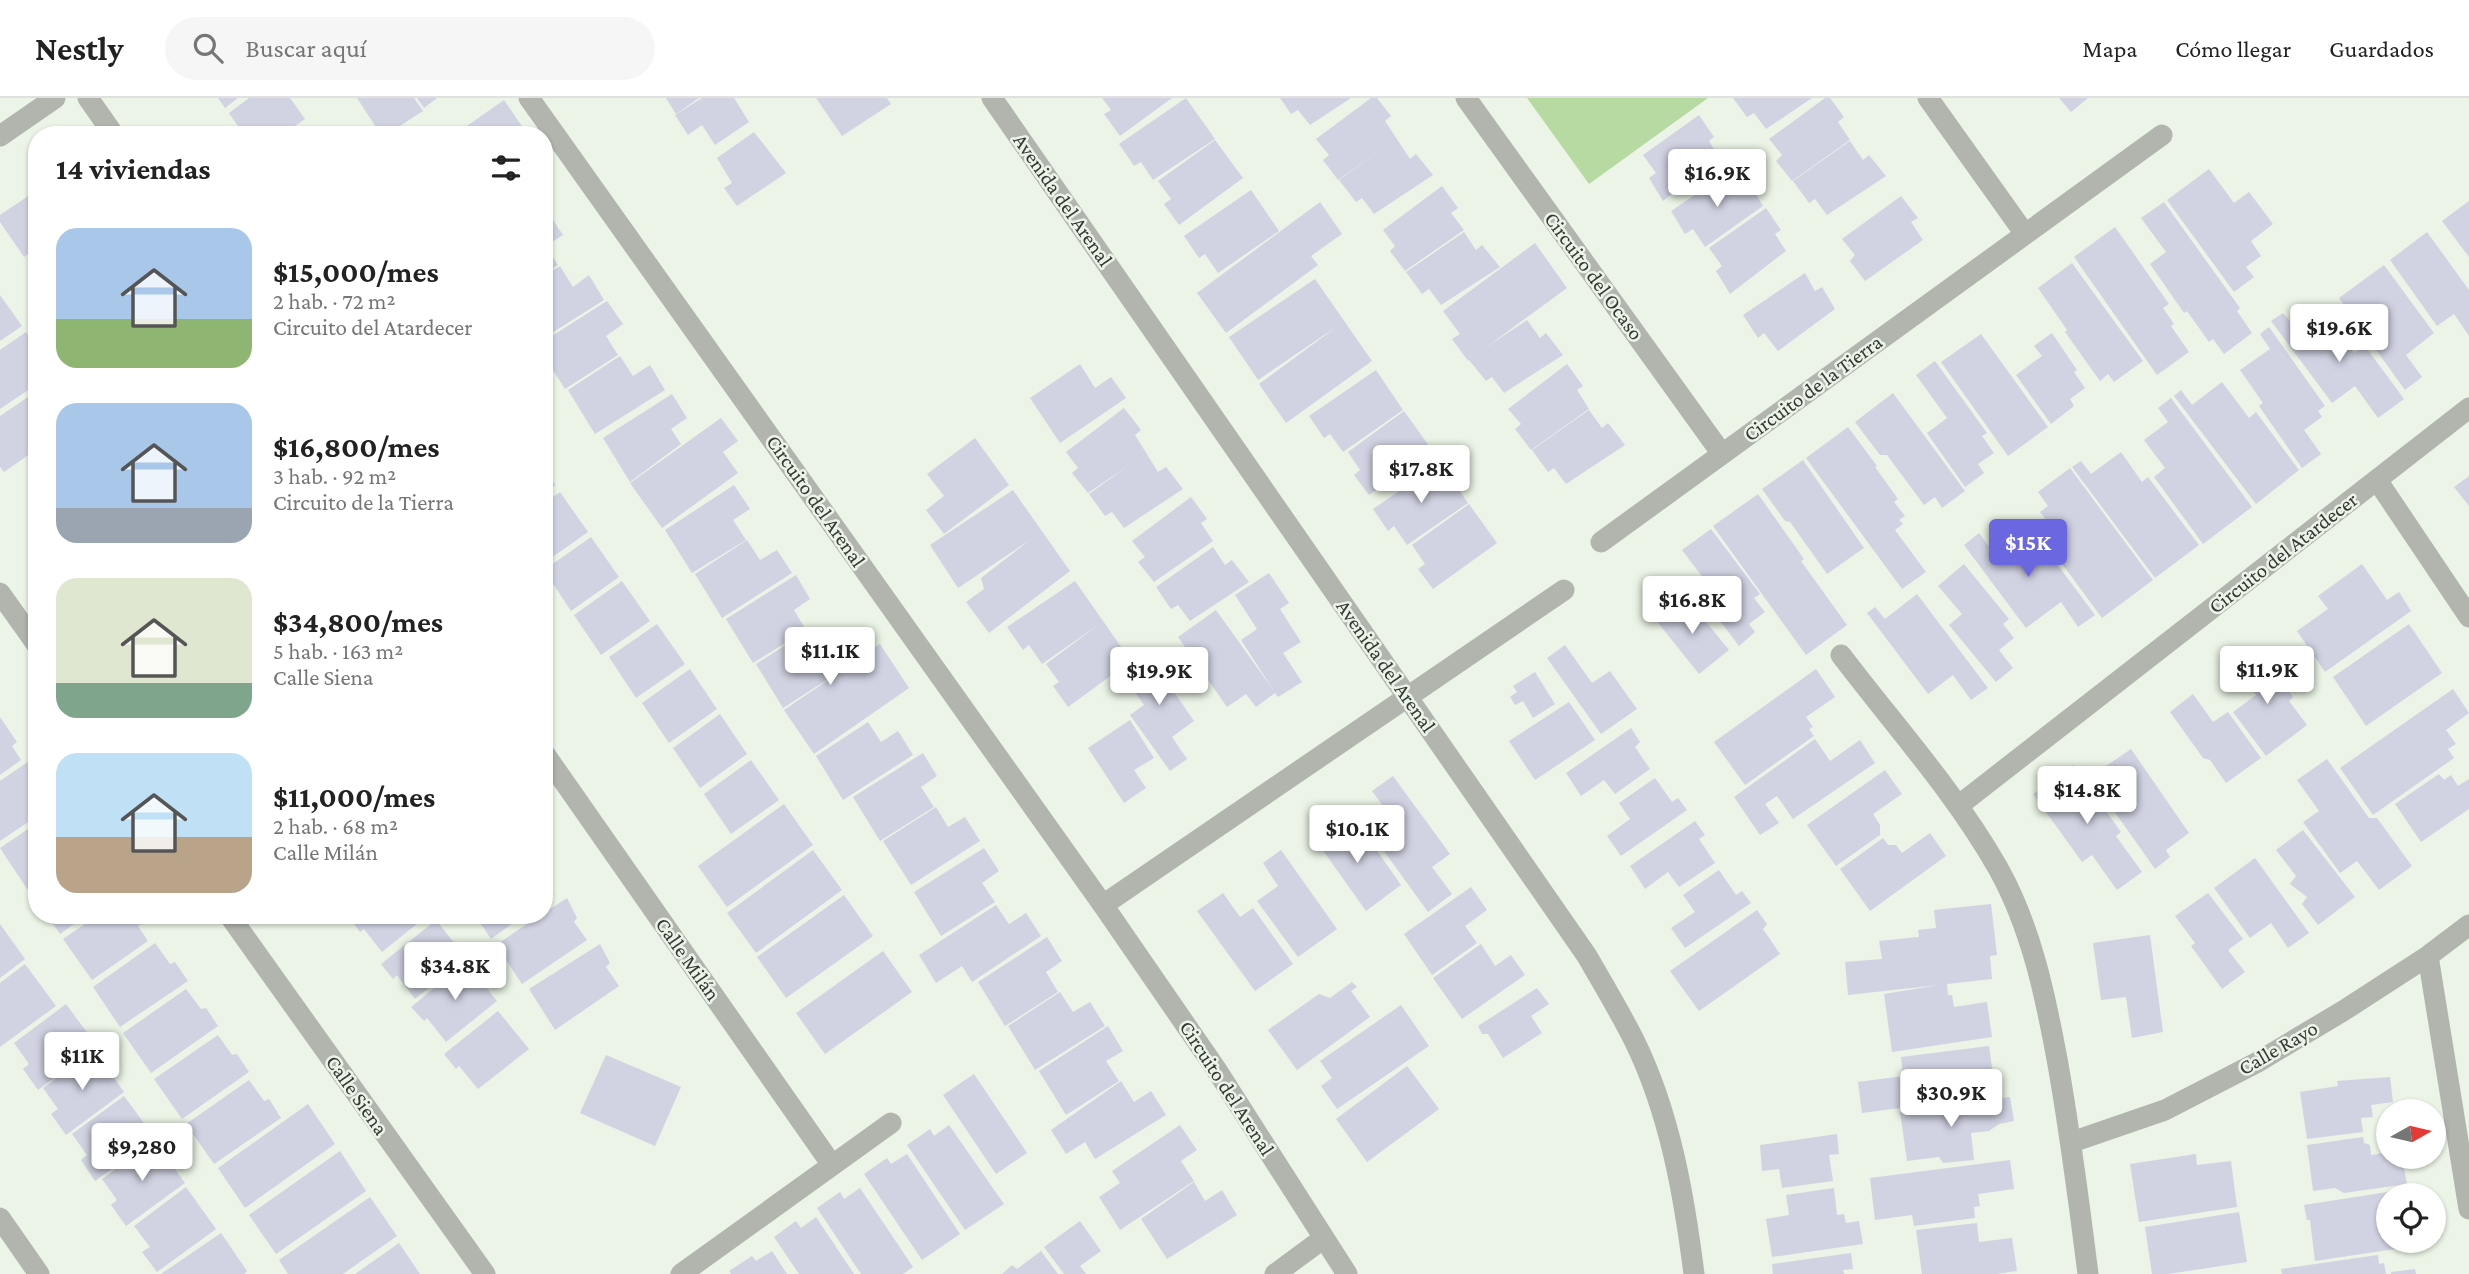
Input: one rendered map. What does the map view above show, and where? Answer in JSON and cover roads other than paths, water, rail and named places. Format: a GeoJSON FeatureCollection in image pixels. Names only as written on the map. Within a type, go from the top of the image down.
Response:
{"type":"FeatureCollection","features":[{"type":"Feature","properties":{"kind":"street"},"geometry":{"type":"LineString","coordinates":[[0,136],[55,98]]}},
{"type":"Feature","properties":{"kind":"street"},"geometry":{"type":"LineString","coordinates":[[88,98],[108,126]]}},
{"type":"Feature","properties":{"kind":"street","name":"Circuito del Arenal"},"geometry":{"type":"LineString","coordinates":[[528,98],[548,126]]}},
{"type":"Feature","properties":{"kind":"street","name":"Avenida del Arenal"},"geometry":{"type":"LineString","coordinates":[[992,98],[1587,956],[1635,1042],[1664,1118],[1685,1205],[1694,1274]]}},
{"type":"Feature","properties":{"kind":"street","name":"Circuito del Ocaso"},"geometry":{"type":"LineString","coordinates":[[1466,98],[1723,454]]}},
{"type":"Feature","properties":{"kind":"street"},"geometry":{"type":"LineString","coordinates":[[1928,98],[2025,234]]}},
{"type":"Feature","properties":{"kind":"street","name":"Circuito del Arenal"},"geometry":{"type":"LineString","coordinates":[[553,133],[1103,905],[1216,1069],[1347,1274]]}},
{"type":"Feature","properties":{"kind":"street","name":"Circuito de la Tierra"},"geometry":{"type":"LineString","coordinates":[[1601,542],[2162,135]]}},
{"type":"Feature","properties":{"kind":"street","name":"Circuito del Atardecer"},"geometry":{"type":"LineString","coordinates":[[1958,806],[2469,408]]}},
{"type":"Feature","properties":{"kind":"street","name":"Circuito del Atardecer"},"geometry":{"type":"LineString","coordinates":[[2377,480],[2469,617]]}},
{"type":"Feature","properties":{"kind":"street"},"geometry":{"type":"LineString","coordinates":[[1103,905],[1564,590]]}},
{"type":"Feature","properties":{"kind":"street"},"geometry":{"type":"LineString","coordinates":[[0,593],[28,632]]}},
{"type":"Feature","properties":{"kind":"street"},"geometry":{"type":"LineString","coordinates":[[1841,656],[1958,806],[1998,869],[2029,938],[2050,1021],[2072,1142],[2088,1274]]}},
{"type":"Feature","properties":{"kind":"street","name":"Calle Milán"},"geometry":{"type":"LineString","coordinates":[[553,765],[832,1165]]}},
{"type":"Feature","properties":{"kind":"street","name":"Calle Siena"},"geometry":{"type":"LineString","coordinates":[[235,924],[485,1274]]}},
{"type":"Feature","properties":{"kind":"street","name":"Calle Rayo"},"geometry":{"type":"LineString","coordinates":[[2072,1142],[2165,1110],[2256,1063],[2428,956],[2469,925]]}},
{"type":"Feature","properties":{"kind":"street"},"geometry":{"type":"LineString","coordinates":[[2428,956],[2469,1209]]}},
{"type":"Feature","properties":{"kind":"street"},"geometry":{"type":"LineString","coordinates":[[681,1274],[891,1122]]}},
{"type":"Feature","properties":{"kind":"street"},"geometry":{"type":"LineString","coordinates":[[0,1218],[39,1274]]}},
{"type":"Feature","properties":{"kind":"street"},"geometry":{"type":"LineString","coordinates":[[1275,1274],[1324,1238]]}}]}
